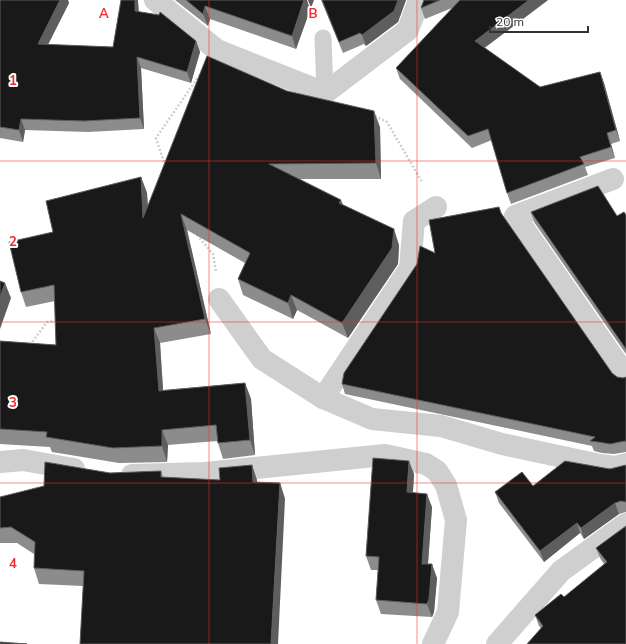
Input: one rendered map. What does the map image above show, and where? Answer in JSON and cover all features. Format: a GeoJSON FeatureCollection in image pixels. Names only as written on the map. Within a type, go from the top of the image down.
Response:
{"type":"FeatureCollection","features":[{"type":"Feature","properties":{"kind":"street"},"geometry":{"type":"LineString","coordinates":[[155,0],[217,50],[325,93],[408,30],[420,0]]}},
{"type":"Feature","properties":{"kind":"street"},"geometry":{"type":"LineString","coordinates":[[613,180],[516,216],[626,376]]}},
{"type":"Feature","properties":{"kind":"street"},"geometry":{"type":"LineString","coordinates":[[323,398],[410,268],[414,221],[436,207]]}},
{"type":"Feature","properties":{"kind":"street"},"geometry":{"type":"LineString","coordinates":[[219,299],[262,358],[323,398],[372,420],[441,426],[502,444],[600,465],[615,467],[626,464]]}},
{"type":"Feature","properties":{"kind":"street"},"geometry":{"type":"LineString","coordinates":[[111,475],[205,473],[386,455],[426,464],[437,471],[446,485],[456,520],[448,612],[433,644]]}},
{"type":"Feature","properties":{"kind":"street"},"geometry":{"type":"LineString","coordinates":[[0,462],[23,460],[90,472]]}},
{"type":"Feature","properties":{"kind":"street"},"geometry":{"type":"LineString","coordinates":[[497,644],[562,571],[626,524]]}},
{"type":"Feature","properties":{"kind":"lane"},"geometry":{"type":"LineString","coordinates":[[323,38],[325,93]]}},
{"type":"Feature","properties":{"kind":"path"},"geometry":{"type":"LineString","coordinates":[[167,173],[156,138],[217,50]]}},
{"type":"Feature","properties":{"kind":"path"},"geometry":{"type":"LineString","coordinates":[[373,115],[387,122],[436,207]]}},
{"type":"Feature","properties":{"kind":"path"},"geometry":{"type":"LineString","coordinates":[[195,232],[213,254],[219,299]]}},
{"type":"Feature","properties":{"kind":"path"},"geometry":{"type":"LineString","coordinates":[[23,344],[30,345],[47,322],[62,320]]}},
{"type":"Feature","properties":{"kind":"building"},"geometry":{"type":"Polygon","coordinates":[[[0,0],[60,0],[38,44],[113,47],[121,0],[135,0],[135,11],[159,15],[160,12],[196,41],[187,72],[137,57],[140,118],[84,121],[21,119],[19,130],[0,127],[0,0]]]}},
{"type":"Feature","properties":{"kind":"building"},"geometry":{"type":"Polygon","coordinates":[[[186,0],[304,0],[292,36],[205,6],[203,14],[186,0]]]}},
{"type":"Feature","properties":{"kind":"building"},"geometry":{"type":"Polygon","coordinates":[[[322,0],[398,0],[394,11],[362,35],[360,33],[339,42],[322,0]]]}},
{"type":"Feature","properties":{"kind":"building"},"geometry":{"type":"Polygon","coordinates":[[[424,0],[440,0],[421,8],[424,0]]]}},
{"type":"Feature","properties":{"kind":"building"},"geometry":{"type":"Polygon","coordinates":[[[460,0],[529,0],[475,41],[540,87],[600,72],[616,130],[607,133],[611,147],[580,157],[584,164],[507,193],[488,129],[468,136],[396,68],[460,0]]]}},
{"type":"Feature","properties":{"kind":"building"},"geometry":{"type":"Polygon","coordinates":[[[207,56],[287,91],[374,111],[376,163],[269,164],[341,200],[339,203],[394,229],[392,248],[342,323],[291,295],[288,303],[238,279],[250,253],[181,214],[205,319],[154,328],[159,391],[245,383],[250,440],[218,443],[216,425],[162,430],[162,446],[113,448],[46,437],[47,432],[0,429],[0,341],[56,345],[54,285],[21,292],[9,242],[53,232],[46,201],[141,177],[143,218],[207,56]]]}},
{"type":"Feature","properties":{"kind":"building"},"geometry":{"type":"Polygon","coordinates":[[[598,186],[617,216],[624,212],[626,215],[626,349],[531,212],[598,186]]]}},
{"type":"Feature","properties":{"kind":"building"},"geometry":{"type":"Polygon","coordinates":[[[499,207],[501,213],[612,373],[617,377],[626,377],[626,442],[610,444],[590,441],[595,437],[342,384],[344,373],[417,264],[420,246],[435,253],[429,220],[499,207]]]}},
{"type":"Feature","properties":{"kind":"building"},"geometry":{"type":"Polygon","coordinates":[[[0,281],[5,283],[0,297],[0,281]]]}},
{"type":"Feature","properties":{"kind":"building"},"geometry":{"type":"Polygon","coordinates":[[[373,458],[409,461],[407,492],[427,494],[422,564],[432,564],[429,599],[427,604],[376,600],[379,557],[366,556],[373,458]]]}},
{"type":"Feature","properties":{"kind":"building"},"geometry":{"type":"Polygon","coordinates":[[[565,461],[610,469],[626,465],[626,502],[621,501],[615,503],[581,528],[577,523],[540,551],[495,492],[522,472],[533,486],[565,461]]]}},
{"type":"Feature","properties":{"kind":"building"},"geometry":{"type":"Polygon","coordinates":[[[45,462],[110,473],[161,471],[161,477],[220,480],[219,468],[252,465],[253,482],[280,483],[271,644],[80,644],[84,571],[34,568],[35,542],[11,527],[0,528],[0,497],[44,486],[45,462]]]}},
{"type":"Feature","properties":{"kind":"building"},"geometry":{"type":"Polygon","coordinates":[[[626,526],[626,644],[527,644],[543,626],[535,615],[561,594],[564,597],[607,562],[596,548],[626,526]]]}},
{"type":"Feature","properties":{"kind":"building"},"geometry":{"type":"Polygon","coordinates":[[[0,642],[27,644],[0,644],[0,642]]]}}]}
